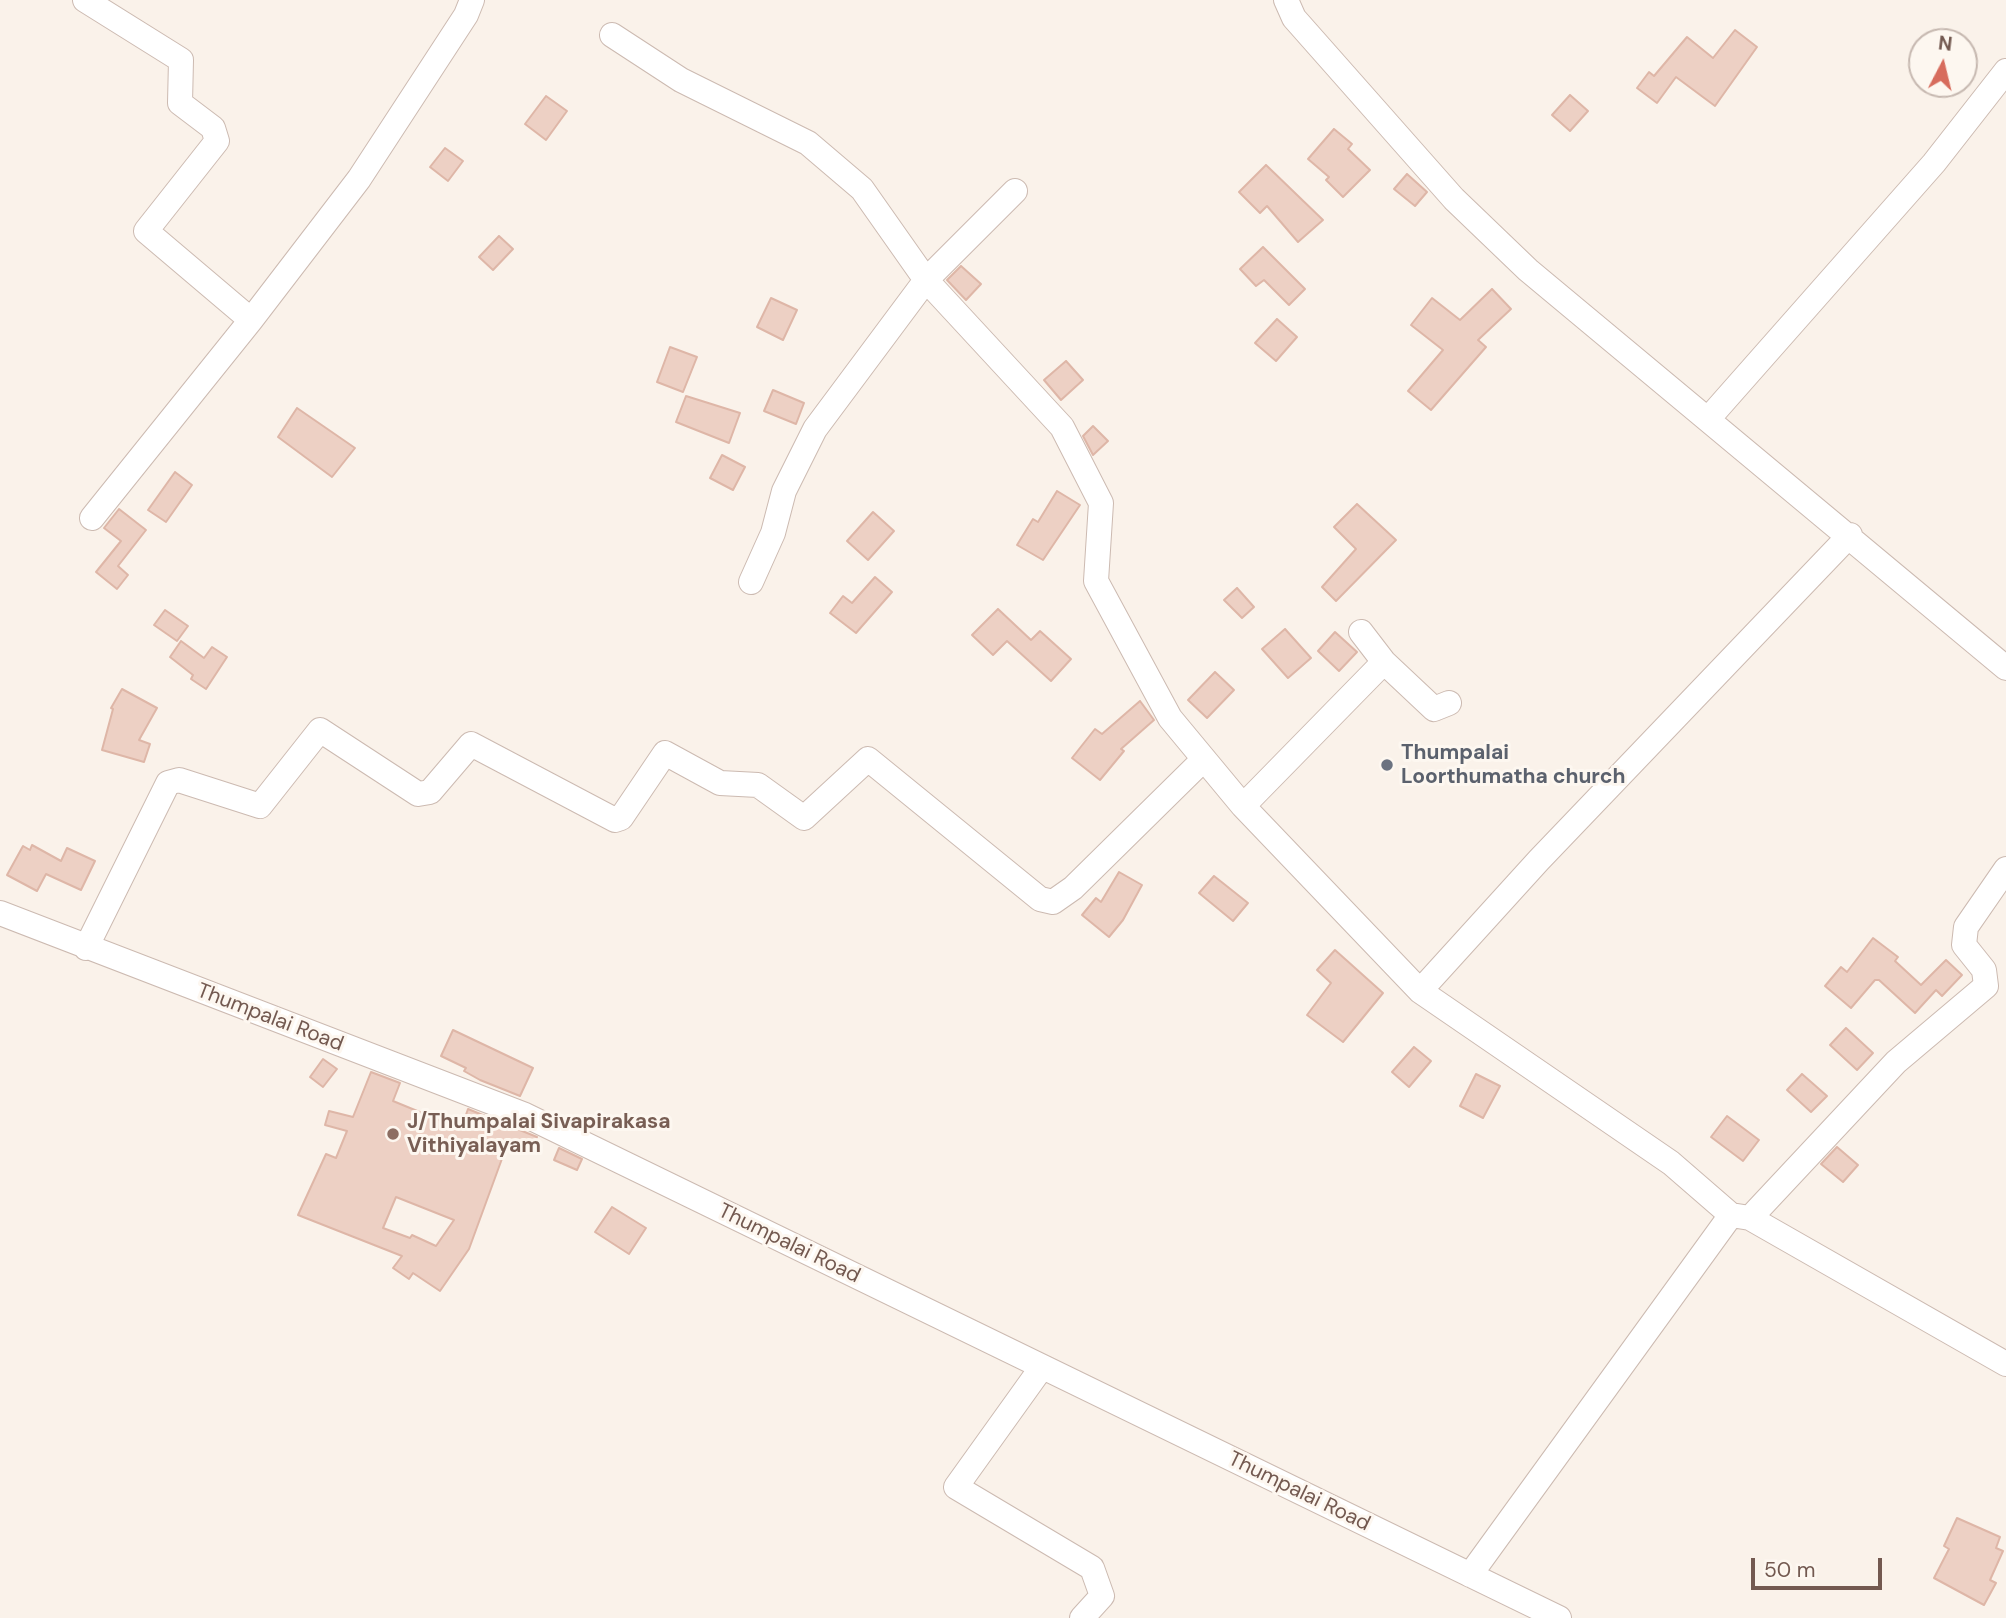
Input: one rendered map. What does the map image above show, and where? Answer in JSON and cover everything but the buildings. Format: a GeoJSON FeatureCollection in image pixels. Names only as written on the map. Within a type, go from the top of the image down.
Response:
{"type":"FeatureCollection","features":[{"type":"Feature","properties":{"kind":"street"},"geometry":{"type":"LineString","coordinates":[[85,0],[181,60],[180,103],[213,128],[217,141],[146,231],[250,320]]}},
{"type":"Feature","properties":{"kind":"street"},"geometry":{"type":"LineString","coordinates":[[92,518],[359,178],[466,15],[472,0]]}},
{"type":"Feature","properties":{"kind":"street"},"geometry":{"type":"LineString","coordinates":[[1286,0],[1294,19],[1454,199],[1528,270],[2006,667]]}},
{"type":"Feature","properties":{"kind":"street"},"geometry":{"type":"LineString","coordinates":[[612,35],[681,80],[808,143],[862,189],[926,280],[1062,427],[1101,503],[1096,582],[1170,718],[1243,806],[1420,991],[1671,1163],[1740,1216],[2006,1364]]}},
{"type":"Feature","properties":{"kind":"street"},"geometry":{"type":"LineString","coordinates":[[1709,418],[1934,163],[2006,71]]}},
{"type":"Feature","properties":{"kind":"street"},"geometry":{"type":"LineString","coordinates":[[751,582],[773,533],[784,491],[815,429],[926,280],[1015,191]]}},
{"type":"Feature","properties":{"kind":"street"},"geometry":{"type":"LineString","coordinates":[[1420,991],[1539,860],[1850,535]]}},
{"type":"Feature","properties":{"kind":"street"},"geometry":{"type":"LineString","coordinates":[[1361,632],[1384,662],[1434,709],[1450,704]]}},
{"type":"Feature","properties":{"kind":"street"},"geometry":{"type":"LineString","coordinates":[[1243,806],[1384,662]]}},
{"type":"Feature","properties":{"kind":"street"},"geometry":{"type":"LineString","coordinates":[[86,948],[168,783],[179,780],[260,806],[320,730],[418,794],[430,792],[471,744],[615,820],[621,818],[665,753],[720,783],[758,785],[804,818],[868,759],[1040,899],[1053,902],[1073,888],[1204,759]]}},
{"type":"Feature","properties":{"kind":"street"},"geometry":{"type":"LineString","coordinates":[[1469,1574],[1740,1216],[1896,1062],[1986,986],[1984,970],[1964,945],[1966,926],[2006,869]]}},
{"type":"Feature","properties":{"kind":"street","name":"Thumpalai Road"},"geometry":{"type":"LineString","coordinates":[[0,913],[525,1115],[1559,1618]]}},
{"type":"Feature","properties":{"kind":"street"},"geometry":{"type":"LineString","coordinates":[[1042,1367],[956,1488],[1092,1568],[1102,1596],[1082,1618]]}},
{"type":"Feature","properties":{"kind":"place","name":"Thumpalai Loorthumatha church"},"geometry":{"type":"Point","coordinates":[1387,765]}},
{"type":"Feature","properties":{"kind":"place","name":"J/Thumpalai Sivapirakasa Vithiyalayam"},"geometry":{"type":"Point","coordinates":[393,1134]}}]}
